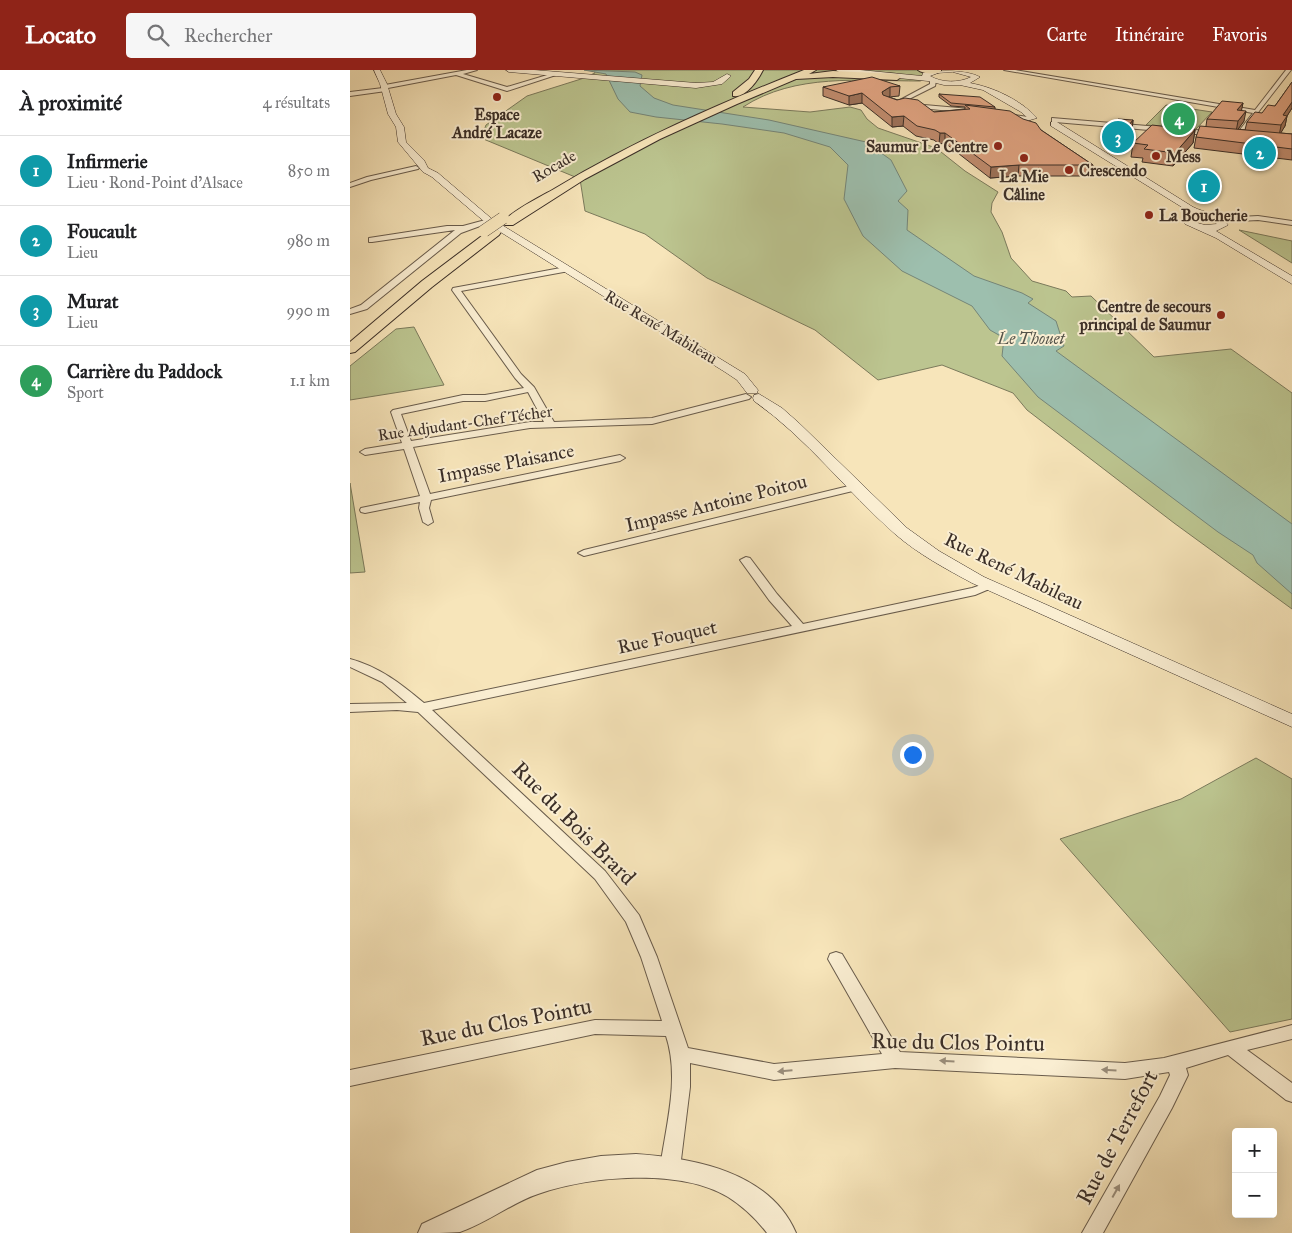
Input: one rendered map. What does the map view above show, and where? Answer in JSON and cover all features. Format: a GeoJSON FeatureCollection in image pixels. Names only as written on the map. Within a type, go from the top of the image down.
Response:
{"type":"FeatureCollection","features":[{"type":"Feature","properties":{"kind":"highway"},"geometry":{"type":"LineString","coordinates":[[724,103],[750,84],[756,78],[759,70]]}},
{"type":"Feature","properties":{"kind":"highway"},"geometry":{"type":"LineString","coordinates":[[350,336],[490,228],[647,139],[724,103],[802,70]]}},
{"type":"Feature","properties":{"kind":"highway"},"geometry":{"type":"LineString","coordinates":[[724,103],[812,70]]}},
{"type":"Feature","properties":{"kind":"highway"},"geometry":{"type":"LineString","coordinates":[[927,76],[937,71]]}},
{"type":"Feature","properties":{"kind":"highway"},"geometry":{"type":"LineString","coordinates":[[782,82],[824,74],[897,77]]}},
{"type":"Feature","properties":{"kind":"highway"},"geometry":{"type":"LineString","coordinates":[[350,349],[448,267],[490,228]]}},
{"type":"Feature","properties":{"kind":"main road","name":"Rue René Mabileau"},"geometry":{"type":"LineString","coordinates":[[377,70],[396,122],[400,127],[399,134],[402,145],[429,179],[443,182],[490,228],[566,269],[741,377],[752,395],[794,426],[893,524],[929,552],[990,585],[1292,721]]}},
{"type":"Feature","properties":{"kind":"main road"},"geometry":{"type":"LineString","coordinates":[[509,70],[667,84],[706,84],[722,81],[724,73]]}},
{"type":"Feature","properties":{"kind":"main road"},"geometry":{"type":"LineString","coordinates":[[839,70],[897,77],[927,76]]}},
{"type":"Feature","properties":{"kind":"main road"},"geometry":{"type":"LineString","coordinates":[[845,70],[892,75],[927,76],[982,87],[1013,104],[1032,121],[1048,121],[1190,218],[1206,217]]}},
{"type":"Feature","properties":{"kind":"main road"},"geometry":{"type":"LineString","coordinates":[[937,71],[948,70],[971,74],[998,89],[1190,209],[1221,223],[1292,272]]}},
{"type":"Feature","properties":{"kind":"main road"},"geometry":{"type":"LineString","coordinates":[[958,83],[971,74]]}},
{"type":"Feature","properties":{"kind":"main road"},"geometry":{"type":"LineString","coordinates":[[1190,218],[1188,220],[1189,223],[1220,236],[1292,281]]}},
{"type":"Feature","properties":{"kind":"main road"},"geometry":{"type":"LineString","coordinates":[[1203,228],[1221,223]]}},
{"type":"Feature","properties":{"kind":"street"},"geometry":{"type":"LineString","coordinates":[[350,94],[475,70]]}},
{"type":"Feature","properties":{"kind":"street"},"geometry":{"type":"LineString","coordinates":[[1006,70],[1257,112]]}},
{"type":"Feature","properties":{"kind":"street"},"geometry":{"type":"LineString","coordinates":[[1238,136],[1289,70]]}},
{"type":"Feature","properties":{"kind":"street"},"geometry":{"type":"LineString","coordinates":[[458,74],[507,89],[556,74]]}},
{"type":"Feature","properties":{"kind":"street"},"geometry":{"type":"LineString","coordinates":[[904,103],[934,85],[927,76]]}},
{"type":"Feature","properties":{"kind":"street"},"geometry":{"type":"LineString","coordinates":[[897,103],[979,112]]}},
{"type":"Feature","properties":{"kind":"street"},"geometry":{"type":"LineString","coordinates":[[1013,104],[1018,112],[1003,115],[1032,121]]}},
{"type":"Feature","properties":{"kind":"street"},"geometry":{"type":"LineString","coordinates":[[1048,121],[1073,120],[1247,136]]}},
{"type":"Feature","properties":{"kind":"street"},"geometry":{"type":"LineString","coordinates":[[350,185],[376,176],[421,169]]}},
{"type":"Feature","properties":{"kind":"street"},"geometry":{"type":"LineString","coordinates":[[1221,223],[1258,218],[1292,223]]}},
{"type":"Feature","properties":{"kind":"street"},"geometry":{"type":"LineString","coordinates":[[372,240],[447,228],[490,228]]}},
{"type":"Feature","properties":{"kind":"street"},"geometry":{"type":"LineString","coordinates":[[350,312],[364,307],[464,228]]}},
{"type":"Feature","properties":{"kind":"street"},"geometry":{"type":"LineString","coordinates":[[550,424],[531,390],[518,376],[456,290],[566,269]]}},
{"type":"Feature","properties":{"kind":"street","name":"Impasse Plaisance"},"geometry":{"type":"LineString","coordinates":[[531,390],[485,398],[463,398],[396,412],[426,498],[620,458]]}},
{"type":"Feature","properties":{"kind":"street","name":"Rue Adjudant-Chef Técher"},"geometry":{"type":"LineString","coordinates":[[365,452],[488,431],[550,424],[652,421],[752,395]]}},
{"type":"Feature","properties":{"kind":"street","name":"Impasse Antoine Poitou"},"geometry":{"type":"LineString","coordinates":[[584,553],[857,487]]}},
{"type":"Feature","properties":{"kind":"street"},"geometry":{"type":"LineString","coordinates":[[365,510],[426,498],[424,508],[428,522]]}},
{"type":"Feature","properties":{"kind":"street"},"geometry":{"type":"LineString","coordinates":[[746,560],[773,596],[800,627]]}},
{"type":"Feature","properties":{"kind":"street","name":"Rue Fouquet"},"geometry":{"type":"LineString","coordinates":[[350,708],[397,706],[422,708],[975,591],[990,585]]}},
{"type":"Feature","properties":{"kind":"street","name":"Rue du Bois Brard"},"geometry":{"type":"LineString","coordinates":[[350,663],[364,667],[388,679],[422,708],[600,875],[633,919],[649,957],[681,1054],[681,1087],[670,1168]]}},
{"type":"Feature","properties":{"kind":"street"},"geometry":{"type":"LineString","coordinates":[[836,959],[895,1060]]}},
{"type":"Feature","properties":{"kind":"street","name":"Rue du Clos Pointu"},"geometry":{"type":"LineString","coordinates":[[350,1078],[447,1056],[595,1027],[673,1030]]}},
{"type":"Feature","properties":{"kind":"street","name":"Rue de Terrefort"},"geometry":{"type":"LineString","coordinates":[[1092,1233],[1166,1102],[1178,1075],[1175,1064],[1230,1047],[1292,1032]]}},
{"type":"Feature","properties":{"kind":"street"},"geometry":{"type":"LineString","coordinates":[[1230,1047],[1292,1094]]}},
{"type":"Feature","properties":{"kind":"street","name":"Rue du Clos Pointu"},"geometry":{"type":"LineString","coordinates":[[681,1054],[774,1072],[895,1060],[1125,1071],[1147,1070],[1175,1064]]}},
{"type":"Feature","properties":{"kind":"street"},"geometry":{"type":"LineString","coordinates":[[431,1233],[535,1183],[562,1174],[623,1165],[670,1168],[704,1175],[736,1188],[762,1207],[783,1233]]}},
{"type":"Feature","properties":{"kind":"green space"},"geometry":{"type":"Polygon","coordinates":[[[594,70],[927,70],[923,80],[920,81],[851,80],[806,84],[763,96],[743,107],[810,112],[850,107],[861,110],[867,119],[878,128],[936,148],[965,171],[998,192],[992,203],[991,212],[1002,232],[1011,258],[1032,281],[1066,291],[1072,297],[1091,296],[1154,357],[1231,349],[1292,393],[1292,609],[1174,523],[1027,410],[1013,393],[942,365],[878,380],[815,330],[707,278],[645,234],[585,211],[580,179],[481,138],[486,125],[527,96],[581,79],[595,73],[594,70]]]}},
{"type":"Feature","properties":{"kind":"green space"},"geometry":{"type":"Polygon","coordinates":[[[1166,105],[1212,112],[1196,129],[1146,125],[1166,105]]]}},
{"type":"Feature","properties":{"kind":"green space"},"geometry":{"type":"Polygon","coordinates":[[[1239,230],[1292,241],[1292,263],[1239,230]]]}},
{"type":"Feature","properties":{"kind":"green space"},"geometry":{"type":"Polygon","coordinates":[[[414,327],[444,385],[350,400],[350,366],[396,329],[414,327]]]}},
{"type":"Feature","properties":{"kind":"green space"},"geometry":{"type":"Polygon","coordinates":[[[350,483],[365,572],[350,573],[350,483]]]}},
{"type":"Feature","properties":{"kind":"green space"},"geometry":{"type":"Polygon","coordinates":[[[1256,758],[1292,779],[1292,1019],[1230,1032],[1060,839],[1181,799],[1256,758]]]}},
{"type":"Feature","properties":{"kind":"water","name":"Le Thouet"},"geometry":{"type":"Polygon","coordinates":[[[584,70],[635,72],[642,75],[640,86],[654,98],[673,105],[769,120],[866,142],[891,160],[907,191],[898,201],[908,210],[907,230],[974,276],[1022,293],[1033,299],[1028,303],[1056,321],[1064,346],[1056,351],[1292,524],[1292,594],[1257,563],[1253,555],[1218,532],[1038,397],[1002,356],[1004,338],[990,330],[972,306],[902,271],[863,236],[844,199],[848,165],[830,147],[784,133],[630,112],[618,99],[606,74],[584,70]]]}},
{"type":"Feature","properties":{"kind":"building"},"geometry":{"type":"Polygon","coordinates":[[[872,77],[900,86],[890,87],[882,92],[883,95],[897,100],[905,98],[918,100],[934,112],[970,109],[965,105],[1010,111],[1023,119],[1036,123],[1041,130],[1093,165],[991,167],[945,133],[917,126],[904,116],[892,117],[862,93],[849,96],[823,87],[872,77]]]}},
{"type":"Feature","properties":{"kind":"building"},"geometry":{"type":"Polygon","coordinates":[[[1292,82],[1292,102],[1283,115],[1287,116],[1281,125],[1247,122],[1255,112],[1262,113],[1268,105],[1275,106],[1292,82]]]}},
{"type":"Feature","properties":{"kind":"building"},"geometry":{"type":"Polygon","coordinates":[[[939,94],[980,97],[995,107],[951,103],[939,94]]]}},
{"type":"Feature","properties":{"kind":"building"},"geometry":{"type":"Polygon","coordinates":[[[1222,101],[1243,103],[1237,110],[1246,111],[1238,121],[1207,119],[1222,101]]]}},
{"type":"Feature","properties":{"kind":"building"},"geometry":{"type":"Polygon","coordinates":[[[1118,119],[1133,120],[1122,133],[1107,131],[1118,119]]]}},
{"type":"Feature","properties":{"kind":"building"},"geometry":{"type":"Polygon","coordinates":[[[1152,125],[1195,130],[1175,153],[1144,149],[1148,145],[1133,143],[1152,125]]]}},
{"type":"Feature","properties":{"kind":"building"},"geometry":{"type":"Polygon","coordinates":[[[1200,126],[1292,134],[1292,149],[1196,137],[1200,126]]]}},
{"type":"Feature","properties":{"kind":"place","name":"Espace André Lacaze"},"geometry":{"type":"Point","coordinates":[497,97]}},
{"type":"Feature","properties":{"kind":"place","name":"Carrière du Paddock"},"geometry":{"type":"Point","coordinates":[1179,119]}},
{"type":"Feature","properties":{"kind":"place","name":"Murat"},"geometry":{"type":"Point","coordinates":[1118,137]}},
{"type":"Feature","properties":{"kind":"place","name":"Saumur Le Centre"},"geometry":{"type":"Point","coordinates":[998,146]}},
{"type":"Feature","properties":{"kind":"place","name":"Foucault"},"geometry":{"type":"Point","coordinates":[1260,153]}},
{"type":"Feature","properties":{"kind":"place","name":"Mess"},"geometry":{"type":"Point","coordinates":[1156,156]}},
{"type":"Feature","properties":{"kind":"place","name":"La Mie Câline"},"geometry":{"type":"Point","coordinates":[1024,158]}},
{"type":"Feature","properties":{"kind":"place","name":"Crescendo"},"geometry":{"type":"Point","coordinates":[1069,170]}},
{"type":"Feature","properties":{"kind":"place","name":"Infirmerie"},"geometry":{"type":"Point","coordinates":[1204,186]}},
{"type":"Feature","properties":{"kind":"place","name":"La Boucherie"},"geometry":{"type":"Point","coordinates":[1149,215]}},
{"type":"Feature","properties":{"kind":"place","name":"Centre de secours principal de Saumur"},"geometry":{"type":"Point","coordinates":[1221,315]}}]}
